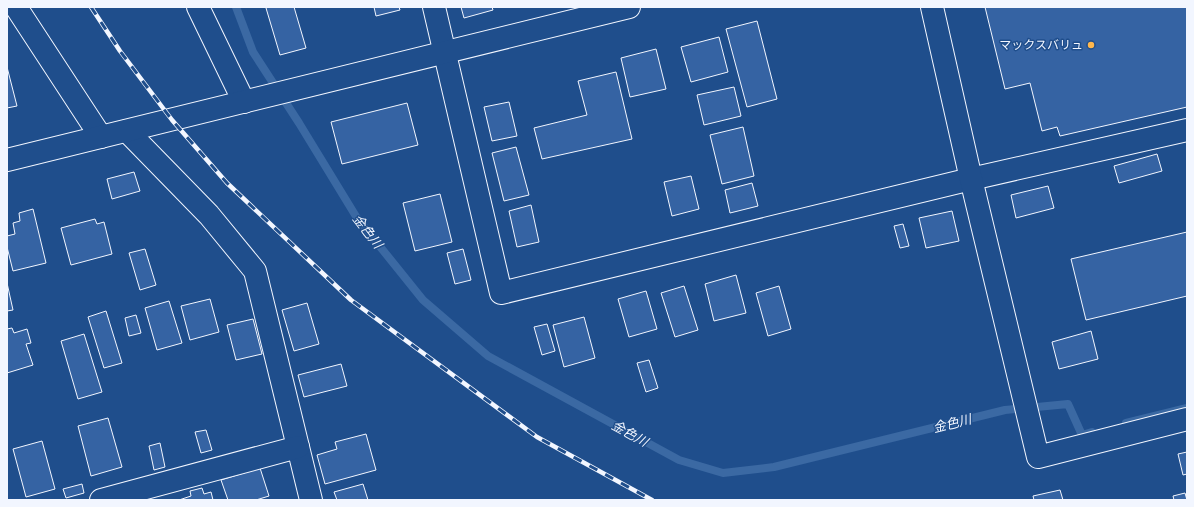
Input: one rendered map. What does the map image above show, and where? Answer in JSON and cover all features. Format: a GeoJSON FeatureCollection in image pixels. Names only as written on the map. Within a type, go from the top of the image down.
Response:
{"type":"FeatureCollection","features":[{"type":"Feature","properties":{"kind":"street"},"geometry":{"type":"LineString","coordinates":[[16,7],[101,137]]}},
{"type":"Feature","properties":{"kind":"street"},"geometry":{"type":"LineString","coordinates":[[198,7],[244,102]]}},
{"type":"Feature","properties":{"kind":"street"},"geometry":{"type":"LineString","coordinates":[[434,7],[501,293],[971,179],[1187,130]]}},
{"type":"Feature","properties":{"kind":"street"},"geometry":{"type":"LineString","coordinates":[[7,160],[445,51],[629,7]]}},
{"type":"Feature","properties":{"kind":"street"},"geometry":{"type":"LineString","coordinates":[[932,7],[971,179],[1038,457],[1187,419]]}},
{"type":"Feature","properties":{"kind":"street"},"geometry":{"type":"LineString","coordinates":[[127,131],[209,215],[255,271],[311,500]]}},
{"type":"Feature","properties":{"kind":"street"},"geometry":{"type":"LineString","coordinates":[[101,500],[298,447]]}},
{"type":"Feature","properties":{"kind":"building"},"geometry":{"type":"Polygon","coordinates":[[[294,7],[306,48],[280,55],[266,8],[294,7]]]}},
{"type":"Feature","properties":{"kind":"building"},"geometry":{"type":"Polygon","coordinates":[[[374,7],[399,7],[400,10],[376,16],[374,7]]]}},
{"type":"Feature","properties":{"kind":"building"},"geometry":{"type":"Polygon","coordinates":[[[461,7],[492,7],[493,10],[464,18],[461,7]]]}},
{"type":"Feature","properties":{"kind":"building","name":"マックスバリュ"},"geometry":{"type":"Polygon","coordinates":[[[985,7],[1187,7],[1187,107],[1060,136],[1057,127],[1042,131],[1030,83],[1005,89],[985,7]]]}},
{"type":"Feature","properties":{"kind":"building"},"geometry":{"type":"Polygon","coordinates":[[[757,21],[777,99],[747,107],[726,29],[757,21]]]}},
{"type":"Feature","properties":{"kind":"building"},"geometry":{"type":"Polygon","coordinates":[[[719,37],[728,72],[691,82],[681,47],[719,37]]]}},
{"type":"Feature","properties":{"kind":"building"},"geometry":{"type":"Polygon","coordinates":[[[656,49],[666,89],[630,97],[621,58],[656,49]]]}},
{"type":"Feature","properties":{"kind":"building"},"geometry":{"type":"Polygon","coordinates":[[[7,67],[17,106],[7,108],[7,67]]]}},
{"type":"Feature","properties":{"kind":"building"},"geometry":{"type":"Polygon","coordinates":[[[616,72],[632,139],[542,159],[534,128],[587,115],[578,81],[616,72]]]}},
{"type":"Feature","properties":{"kind":"building"},"geometry":{"type":"Polygon","coordinates":[[[734,87],[741,116],[704,125],[697,95],[734,87]]]}},
{"type":"Feature","properties":{"kind":"building"},"geometry":{"type":"Polygon","coordinates":[[[509,102],[517,136],[492,141],[484,107],[509,102]]]}},
{"type":"Feature","properties":{"kind":"building"},"geometry":{"type":"Polygon","coordinates":[[[407,103],[418,145],[342,164],[331,122],[407,103]]]}},
{"type":"Feature","properties":{"kind":"building"},"geometry":{"type":"Polygon","coordinates":[[[743,127],[754,176],[722,184],[710,135],[743,127]]]}},
{"type":"Feature","properties":{"kind":"building"},"geometry":{"type":"Polygon","coordinates":[[[516,147],[529,195],[504,201],[492,153],[516,147]]]}},
{"type":"Feature","properties":{"kind":"building"},"geometry":{"type":"Polygon","coordinates":[[[1157,154],[1162,171],[1119,183],[1114,166],[1157,154]]]}},
{"type":"Feature","properties":{"kind":"building"},"geometry":{"type":"Polygon","coordinates":[[[134,172],[140,191],[112,199],[107,179],[134,172]]]}},
{"type":"Feature","properties":{"kind":"building"},"geometry":{"type":"Polygon","coordinates":[[[691,176],[699,209],[672,216],[664,182],[691,176]]]}},
{"type":"Feature","properties":{"kind":"building"},"geometry":{"type":"Polygon","coordinates":[[[752,183],[758,206],[730,213],[725,190],[752,183]]]}},
{"type":"Feature","properties":{"kind":"building"},"geometry":{"type":"Polygon","coordinates":[[[1048,186],[1054,208],[1016,218],[1011,195],[1048,186]]]}},
{"type":"Feature","properties":{"kind":"building"},"geometry":{"type":"Polygon","coordinates":[[[440,194],[452,242],[415,251],[403,203],[440,194]]]}},
{"type":"Feature","properties":{"kind":"building"},"geometry":{"type":"Polygon","coordinates":[[[531,205],[539,242],[517,247],[509,211],[531,205]]]}},
{"type":"Feature","properties":{"kind":"building"},"geometry":{"type":"Polygon","coordinates":[[[33,209],[46,263],[13,271],[7,247],[7,236],[15,234],[13,223],[20,221],[19,213],[33,209]]]}},
{"type":"Feature","properties":{"kind":"building"},"geometry":{"type":"Polygon","coordinates":[[[952,211],[959,241],[926,248],[919,218],[952,211]]]}},
{"type":"Feature","properties":{"kind":"building"},"geometry":{"type":"Polygon","coordinates":[[[95,219],[97,224],[104,222],[112,254],[71,265],[61,228],[95,219]]]}},
{"type":"Feature","properties":{"kind":"building"},"geometry":{"type":"Polygon","coordinates":[[[903,224],[909,246],[900,248],[894,226],[903,224]]]}},
{"type":"Feature","properties":{"kind":"building"},"geometry":{"type":"Polygon","coordinates":[[[1187,232],[1187,296],[1086,320],[1071,259],[1187,232]]]}},
{"type":"Feature","properties":{"kind":"building"},"geometry":{"type":"Polygon","coordinates":[[[145,249],[156,285],[140,290],[129,253],[145,249]]]}},
{"type":"Feature","properties":{"kind":"building"},"geometry":{"type":"Polygon","coordinates":[[[463,249],[471,280],[455,284],[447,253],[463,249]]]}},
{"type":"Feature","properties":{"kind":"building"},"geometry":{"type":"Polygon","coordinates":[[[736,275],[746,313],[714,321],[705,284],[736,275]]]}},
{"type":"Feature","properties":{"kind":"building"},"geometry":{"type":"Polygon","coordinates":[[[7,283],[13,310],[7,311],[7,283]]]}},
{"type":"Feature","properties":{"kind":"building"},"geometry":{"type":"Polygon","coordinates":[[[684,286],[698,330],[675,337],[661,293],[684,286]]]}},
{"type":"Feature","properties":{"kind":"building"},"geometry":{"type":"Polygon","coordinates":[[[779,286],[791,329],[768,336],[756,293],[779,286]]]}},
{"type":"Feature","properties":{"kind":"building"},"geometry":{"type":"Polygon","coordinates":[[[646,291],[657,329],[629,337],[618,299],[646,291]]]}},
{"type":"Feature","properties":{"kind":"building"},"geometry":{"type":"Polygon","coordinates":[[[210,299],[219,332],[190,340],[181,306],[210,299]]]}},
{"type":"Feature","properties":{"kind":"building"},"geometry":{"type":"Polygon","coordinates":[[[169,301],[182,343],[157,350],[145,308],[169,301]]]}},
{"type":"Feature","properties":{"kind":"building"},"geometry":{"type":"Polygon","coordinates":[[[307,303],[319,344],[294,351],[282,310],[307,303]]]}},
{"type":"Feature","properties":{"kind":"building"},"geometry":{"type":"Polygon","coordinates":[[[106,311],[122,363],[104,368],[88,317],[106,311]]]}},
{"type":"Feature","properties":{"kind":"building"},"geometry":{"type":"Polygon","coordinates":[[[136,315],[141,333],[129,336],[125,318],[136,315]]]}},
{"type":"Feature","properties":{"kind":"building"},"geometry":{"type":"Polygon","coordinates":[[[584,317],[595,358],[564,367],[553,325],[584,317]]]}},
{"type":"Feature","properties":{"kind":"building"},"geometry":{"type":"Polygon","coordinates":[[[253,319],[262,354],[236,360],[227,325],[253,319]]]}},
{"type":"Feature","properties":{"kind":"building"},"geometry":{"type":"Polygon","coordinates":[[[547,324],[555,351],[542,355],[534,327],[547,324]]]}},
{"type":"Feature","properties":{"kind":"building"},"geometry":{"type":"Polygon","coordinates":[[[12,328],[14,333],[27,329],[31,343],[26,344],[33,365],[7,373],[7,329],[12,328]]]}},
{"type":"Feature","properties":{"kind":"building"},"geometry":{"type":"Polygon","coordinates":[[[1091,331],[1098,359],[1059,369],[1052,342],[1091,331]]]}},
{"type":"Feature","properties":{"kind":"building"},"geometry":{"type":"Polygon","coordinates":[[[84,334],[102,392],[78,399],[61,341],[84,334]]]}},
{"type":"Feature","properties":{"kind":"building"},"geometry":{"type":"Polygon","coordinates":[[[649,360],[658,388],[646,392],[637,363],[649,360]]]}},
{"type":"Feature","properties":{"kind":"building"},"geometry":{"type":"Polygon","coordinates":[[[341,364],[347,386],[304,397],[298,375],[341,364]]]}},
{"type":"Feature","properties":{"kind":"building"},"geometry":{"type":"Polygon","coordinates":[[[108,418],[122,467],[91,476],[78,426],[108,418]]]}},
{"type":"Feature","properties":{"kind":"building"},"geometry":{"type":"Polygon","coordinates":[[[206,430],[212,450],[201,453],[195,432],[206,430]]]}},
{"type":"Feature","properties":{"kind":"building"},"geometry":{"type":"Polygon","coordinates":[[[366,434],[376,470],[325,484],[317,455],[337,449],[335,442],[366,434]]]}},
{"type":"Feature","properties":{"kind":"building"},"geometry":{"type":"Polygon","coordinates":[[[42,441],[55,489],[26,497],[13,449],[42,441]]]}},
{"type":"Feature","properties":{"kind":"building"},"geometry":{"type":"Polygon","coordinates":[[[160,443],[165,467],[154,470],[149,446],[160,443]]]}},
{"type":"Feature","properties":{"kind":"building"},"geometry":{"type":"Polygon","coordinates":[[[1187,452],[1187,474],[1183,475],[1178,454],[1187,452]]]}},
{"type":"Feature","properties":{"kind":"building"},"geometry":{"type":"Polygon","coordinates":[[[260,468],[269,496],[256,500],[228,500],[221,480],[260,468]]]}},
{"type":"Feature","properties":{"kind":"building"},"geometry":{"type":"Polygon","coordinates":[[[82,484],[84,493],[66,498],[63,489],[82,484]]]}},
{"type":"Feature","properties":{"kind":"building"},"geometry":{"type":"Polygon","coordinates":[[[363,484],[368,500],[337,500],[334,492],[363,484]]]}},
{"type":"Feature","properties":{"kind":"building"},"geometry":{"type":"Polygon","coordinates":[[[202,488],[204,494],[211,492],[213,500],[179,500],[191,496],[190,491],[202,488]]]}},
{"type":"Feature","properties":{"kind":"building"},"geometry":{"type":"Polygon","coordinates":[[[1060,490],[1063,500],[1034,500],[1033,496],[1060,490]]]}},
{"type":"Feature","properties":{"kind":"building"},"geometry":{"type":"Polygon","coordinates":[[[1185,493],[1187,500],[1174,500],[1173,496],[1185,493]]]}},
{"type":"Feature","properties":{"kind":"waterway","name":"金色川"},"geometry":{"type":"LineString","coordinates":[[236,7],[253,52],[299,123],[357,218],[423,300],[488,356],[679,460],[723,473],[774,467],[1005,410],[1068,404],[1082,435],[1092,432]]}},
{"type":"Feature","properties":{"kind":"waterway","name":"金色川"},"geometry":{"type":"LineString","coordinates":[[1126,423],[1187,408]]}},
{"type":"Feature","properties":{"kind":"railway"},"geometry":{"type":"LineString","coordinates":[[91,7],[120,51],[172,120],[227,183],[351,300],[537,437],[652,500]]}},
{"type":"Feature","properties":{"kind":"place","name":"マックスバリュ"},"geometry":{"type":"Point","coordinates":[1091,45]}}]}
